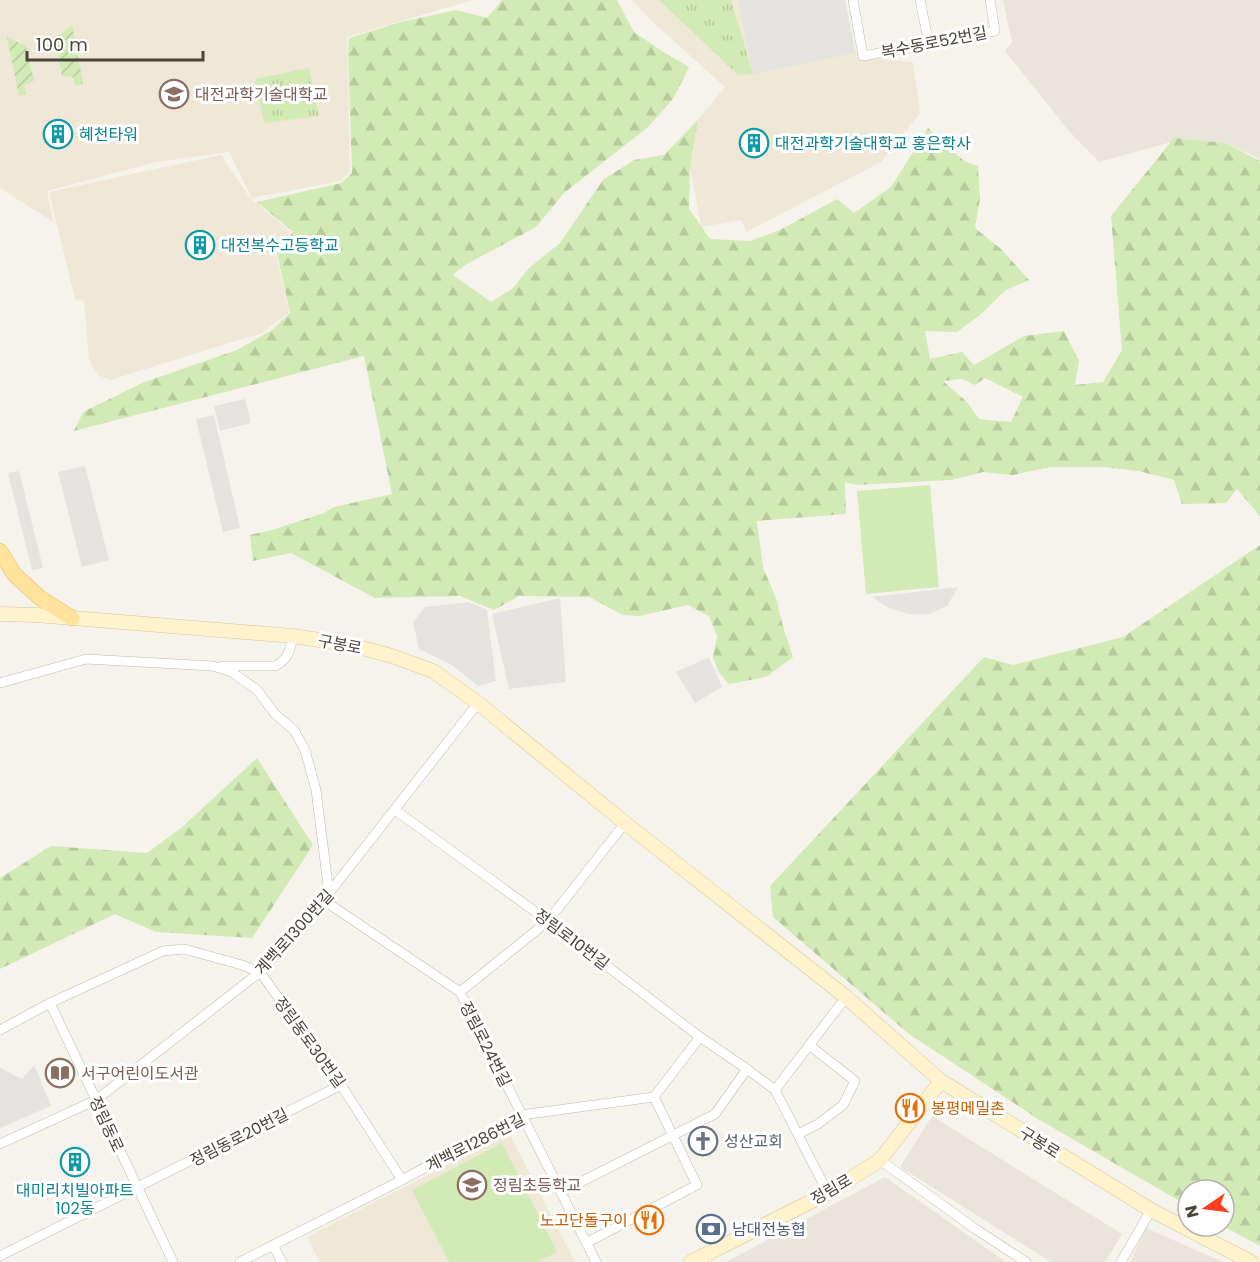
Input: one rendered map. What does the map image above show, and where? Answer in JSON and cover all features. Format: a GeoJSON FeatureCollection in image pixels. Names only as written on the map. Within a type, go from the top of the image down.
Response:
{"type":"FeatureCollection","features":[{"type":"Feature","properties":{"kind":"main road"},"geometry":{"type":"LineString","coordinates":[[0,551],[14,573],[40,598],[72,618]]}},
{"type":"Feature","properties":{"kind":"street","name":"복수동로52번길"},"geometry":{"type":"LineString","coordinates":[[853,0],[863,56],[995,31],[990,0]]}},
{"type":"Feature","properties":{"kind":"street"},"geometry":{"type":"LineString","coordinates":[[920,0],[929,44]]}},
{"type":"Feature","properties":{"kind":"street","name":"구봉로"},"geometry":{"type":"LineString","coordinates":[[0,614],[293,636],[351,645],[392,656],[433,671],[478,703],[626,824],[846,997],[941,1081],[1151,1210],[1251,1262]]}},
{"type":"Feature","properties":{"kind":"street"},"geometry":{"type":"LineString","coordinates":[[0,683],[86,659],[213,666],[275,666],[282,662],[290,652],[293,636]]}},
{"type":"Feature","properties":{"kind":"street"},"geometry":{"type":"LineString","coordinates":[[213,666],[232,672],[257,690],[275,714],[294,730],[305,750],[316,790],[326,897]]}},
{"type":"Feature","properties":{"kind":"street","name":"계백로1300번길"},"geometry":{"type":"LineString","coordinates":[[0,1144],[96,1100],[260,972],[326,897],[478,703]]}},
{"type":"Feature","properties":{"kind":"street","name":"정림로10번길"},"geometry":{"type":"LineString","coordinates":[[395,810],[548,921],[700,1037],[775,1090],[828,1192]]}},
{"type":"Feature","properties":{"kind":"street"},"geometry":{"type":"LineString","coordinates":[[460,992],[548,921],[626,824]]}},
{"type":"Feature","properties":{"kind":"street","name":"정림로24번길"},"geometry":{"type":"LineString","coordinates":[[326,897],[460,992],[596,1262]]}},
{"type":"Feature","properties":{"kind":"street"},"geometry":{"type":"LineString","coordinates":[[0,1029],[163,951],[184,949],[260,972]]}},
{"type":"Feature","properties":{"kind":"street","name":"정림동로30번길"},"geometry":{"type":"LineString","coordinates":[[260,972],[341,1085],[402,1180]]}},
{"type":"Feature","properties":{"kind":"street"},"geometry":{"type":"LineString","coordinates":[[775,1090],[846,997]]}},
{"type":"Feature","properties":{"kind":"street","name":"정림동로"},"geometry":{"type":"LineString","coordinates":[[50,1004],[173,1262]]}},
{"type":"Feature","properties":{"kind":"street"},"geometry":{"type":"LineString","coordinates":[[586,1243],[697,1185],[654,1097],[700,1037]]}},
{"type":"Feature","properties":{"kind":"street"},"geometry":{"type":"LineString","coordinates":[[798,1134],[818,1124],[843,1105],[855,1081],[809,1045]]}},
{"type":"Feature","properties":{"kind":"street"},"geometry":{"type":"LineString","coordinates":[[561,1192],[715,1114],[747,1069]]}},
{"type":"Feature","properties":{"kind":"street","name":"정림로"},"geometry":{"type":"LineString","coordinates":[[691,1262],[828,1192],[880,1160],[941,1081]]}},
{"type":"Feature","properties":{"kind":"street","name":"정림동로20번길"},"geometry":{"type":"LineString","coordinates":[[0,1256],[341,1085]]}},
{"type":"Feature","properties":{"kind":"street","name":"계백로1286번길"},"geometry":{"type":"LineString","coordinates":[[240,1262],[402,1180],[521,1115],[654,1097]]}},
{"type":"Feature","properties":{"kind":"street"},"geometry":{"type":"LineString","coordinates":[[880,1160],[974,1228],[1026,1262]]}},
{"type":"Feature","properties":{"kind":"street"},"geometry":{"type":"LineString","coordinates":[[1121,1262],[1151,1210]]}},
{"type":"Feature","properties":{"kind":"street"},"geometry":{"type":"LineString","coordinates":[[273,1245],[282,1262]]}},
{"type":"Feature","properties":{"kind":"shaded area","name":"대전과학기술대학교"},"geometry":{"type":"Polygon","coordinates":[[[0,0],[473,0],[347,37],[350,172],[341,181],[252,198],[229,152],[156,162],[47,191],[53,222],[0,188],[0,0]]]}},
{"type":"Feature","properties":{"kind":"shaded area"},"geometry":{"type":"Polygon","coordinates":[[[632,0],[845,0],[857,57],[913,62],[920,113],[881,162],[746,232],[742,220],[701,227],[690,167],[698,120],[725,87],[656,25],[632,0]]]}},
{"type":"Feature","properties":{"kind":"shaded area"},"geometry":{"type":"Polygon","coordinates":[[[738,0],[845,0],[855,53],[753,74],[738,0]]]}},
{"type":"Feature","properties":{"kind":"shaded area"},"geometry":{"type":"Polygon","coordinates":[[[1003,0],[1260,0],[1260,159],[1225,143],[1182,139],[1099,162],[1068,130],[1005,51],[1012,42],[1003,0]]]}},
{"type":"Feature","properties":{"kind":"shaded area"},"geometry":{"type":"Polygon","coordinates":[[[221,155],[250,198],[291,232],[276,253],[289,312],[262,333],[110,380],[98,375],[89,360],[84,301],[75,299],[49,192],[221,155]]]}},
{"type":"Feature","properties":{"kind":"shaded area"},"geometry":{"type":"Polygon","coordinates":[[[245,399],[251,423],[220,431],[214,406],[245,399]]]}},
{"type":"Feature","properties":{"kind":"shaded area"},"geometry":{"type":"Polygon","coordinates":[[[214,415],[240,528],[223,532],[196,419],[214,415]]]}},
{"type":"Feature","properties":{"kind":"shaded area"},"geometry":{"type":"Polygon","coordinates":[[[85,466],[109,560],[82,567],[58,472],[85,466]]]}},
{"type":"Feature","properties":{"kind":"shaded area"},"geometry":{"type":"Polygon","coordinates":[[[19,471],[43,568],[32,570],[8,473],[19,471]]]}},
{"type":"Feature","properties":{"kind":"shaded area"},"geometry":{"type":"Polygon","coordinates":[[[958,587],[947,606],[929,614],[908,614],[889,608],[872,597],[958,587]]]}},
{"type":"Feature","properties":{"kind":"shaded area"},"geometry":{"type":"Polygon","coordinates":[[[560,598],[566,682],[509,689],[492,614],[560,598]]]}},
{"type":"Feature","properties":{"kind":"shaded area"},"geometry":{"type":"Polygon","coordinates":[[[469,602],[487,610],[496,681],[478,686],[452,665],[419,649],[413,622],[425,607],[469,602]]]}},
{"type":"Feature","properties":{"kind":"shaded area"},"geometry":{"type":"Polygon","coordinates":[[[709,657],[722,687],[695,703],[676,672],[709,657]]]}},
{"type":"Feature","properties":{"kind":"shaded area"},"geometry":{"type":"Polygon","coordinates":[[[34,1065],[51,1106],[0,1128],[0,1068],[22,1079],[34,1065]]]}},
{"type":"Feature","properties":{"kind":"shaded area"},"geometry":{"type":"Polygon","coordinates":[[[932,1116],[1122,1234],[1105,1262],[1051,1262],[900,1167],[932,1116]]]}},
{"type":"Feature","properties":{"kind":"shaded area","name":"정림초등학교"},"geometry":{"type":"Polygon","coordinates":[[[509,1133],[575,1262],[320,1262],[307,1237],[509,1133]]]}},
{"type":"Feature","properties":{"kind":"shaded area"},"geometry":{"type":"Polygon","coordinates":[[[885,1177],[1006,1262],[726,1262],[885,1177]]]}},
{"type":"Feature","properties":{"kind":"shaded area"},"geometry":{"type":"Polygon","coordinates":[[[1146,1228],[1223,1262],[1130,1262],[1146,1228]]]}},
{"type":"Feature","properties":{"kind":"green space"},"geometry":{"type":"Polygon","coordinates":[[[502,0],[617,0],[634,32],[689,67],[673,99],[648,127],[564,193],[536,227],[465,265],[453,275],[491,302],[512,289],[529,268],[560,243],[603,180],[634,160],[664,155],[698,120],[690,167],[689,209],[710,239],[750,241],[780,230],[837,199],[854,213],[891,187],[928,128],[964,161],[978,166],[980,199],[975,228],[1001,249],[1029,280],[1006,290],[980,315],[957,332],[925,331],[930,359],[962,352],[974,365],[1024,336],[1064,331],[1079,361],[1075,385],[1103,382],[1122,350],[1111,216],[1174,138],[1225,143],[1260,161],[1260,516],[1237,489],[1226,503],[1182,504],[1174,480],[1139,471],[1102,467],[1051,467],[1013,475],[983,472],[951,480],[857,485],[845,482],[846,514],[757,521],[763,568],[776,598],[793,657],[766,677],[729,684],[719,673],[713,657],[717,636],[709,616],[688,605],[640,616],[623,615],[589,597],[519,596],[494,610],[460,596],[375,598],[291,553],[253,561],[250,535],[324,513],[334,507],[392,494],[364,356],[74,431],[83,412],[142,383],[237,350],[272,330],[290,313],[277,253],[293,232],[257,202],[341,183],[352,173],[349,38],[401,22],[456,10],[487,18],[502,0]],[[985,378],[975,385],[962,379],[943,381],[967,402],[979,419],[1011,422],[1023,397],[985,378]]]}},
{"type":"Feature","properties":{"kind":"green space"},"geometry":{"type":"Polygon","coordinates":[[[659,0],[731,0],[753,74],[738,75],[659,0]]]}},
{"type":"Feature","properties":{"kind":"green space"},"geometry":{"type":"Polygon","coordinates":[[[72,25],[83,83],[75,86],[73,77],[62,76],[54,39],[72,25]]]}},
{"type":"Feature","properties":{"kind":"green space"},"geometry":{"type":"Polygon","coordinates":[[[7,37],[26,46],[34,81],[24,85],[26,94],[19,96],[7,37]]]}},
{"type":"Feature","properties":{"kind":"green space"},"geometry":{"type":"Polygon","coordinates":[[[309,68],[319,116],[264,123],[255,79],[309,68]]]}},
{"type":"Feature","properties":{"kind":"green space"},"geometry":{"type":"Polygon","coordinates":[[[930,485],[939,587],[866,594],[857,491],[930,485]]]}},
{"type":"Feature","properties":{"kind":"green space"},"geometry":{"type":"Polygon","coordinates":[[[1260,545],[1260,1246],[1236,1233],[1236,1178],[1176,1178],[1176,1199],[1038,1119],[909,1034],[773,917],[770,886],[984,657],[1013,665],[1123,637],[1260,545]]]}},
{"type":"Feature","properties":{"kind":"green space"},"geometry":{"type":"Polygon","coordinates":[[[257,758],[313,845],[252,938],[156,932],[115,914],[0,969],[0,878],[51,846],[147,853],[181,828],[257,758]]]}},
{"type":"Feature","properties":{"kind":"green space"},"geometry":{"type":"Polygon","coordinates":[[[502,1143],[557,1252],[537,1262],[449,1262],[412,1190],[502,1143]]]}},
{"type":"Feature","properties":{"kind":"place","name":"대전과학기술대학교"},"geometry":{"type":"Point","coordinates":[174,94]}},
{"type":"Feature","properties":{"kind":"place","name":"혜천타워"},"geometry":{"type":"Point","coordinates":[58,134]}},
{"type":"Feature","properties":{"kind":"place","name":"대전과학기술대학교 홍은학사"},"geometry":{"type":"Point","coordinates":[754,143]}},
{"type":"Feature","properties":{"kind":"place","name":"대전복수고등학교"},"geometry":{"type":"Point","coordinates":[200,245]}},
{"type":"Feature","properties":{"kind":"place","name":"서구어린이도서관"},"geometry":{"type":"Point","coordinates":[60,1073]}},
{"type":"Feature","properties":{"kind":"place","name":"봉평메밀촌"},"geometry":{"type":"Point","coordinates":[910,1108]}},
{"type":"Feature","properties":{"kind":"place","name":"성산교회"},"geometry":{"type":"Point","coordinates":[703,1141]}},
{"type":"Feature","properties":{"kind":"place","name":"대미리치빌아파트 102동"},"geometry":{"type":"Point","coordinates":[75,1162]}},
{"type":"Feature","properties":{"kind":"place","name":"정림초등학교"},"geometry":{"type":"Point","coordinates":[472,1185]}},
{"type":"Feature","properties":{"kind":"place","name":"노고단돌구이"},"geometry":{"type":"Point","coordinates":[649,1220]}},
{"type":"Feature","properties":{"kind":"place","name":"남대전농협"},"geometry":{"type":"Point","coordinates":[711,1229]}}]}
